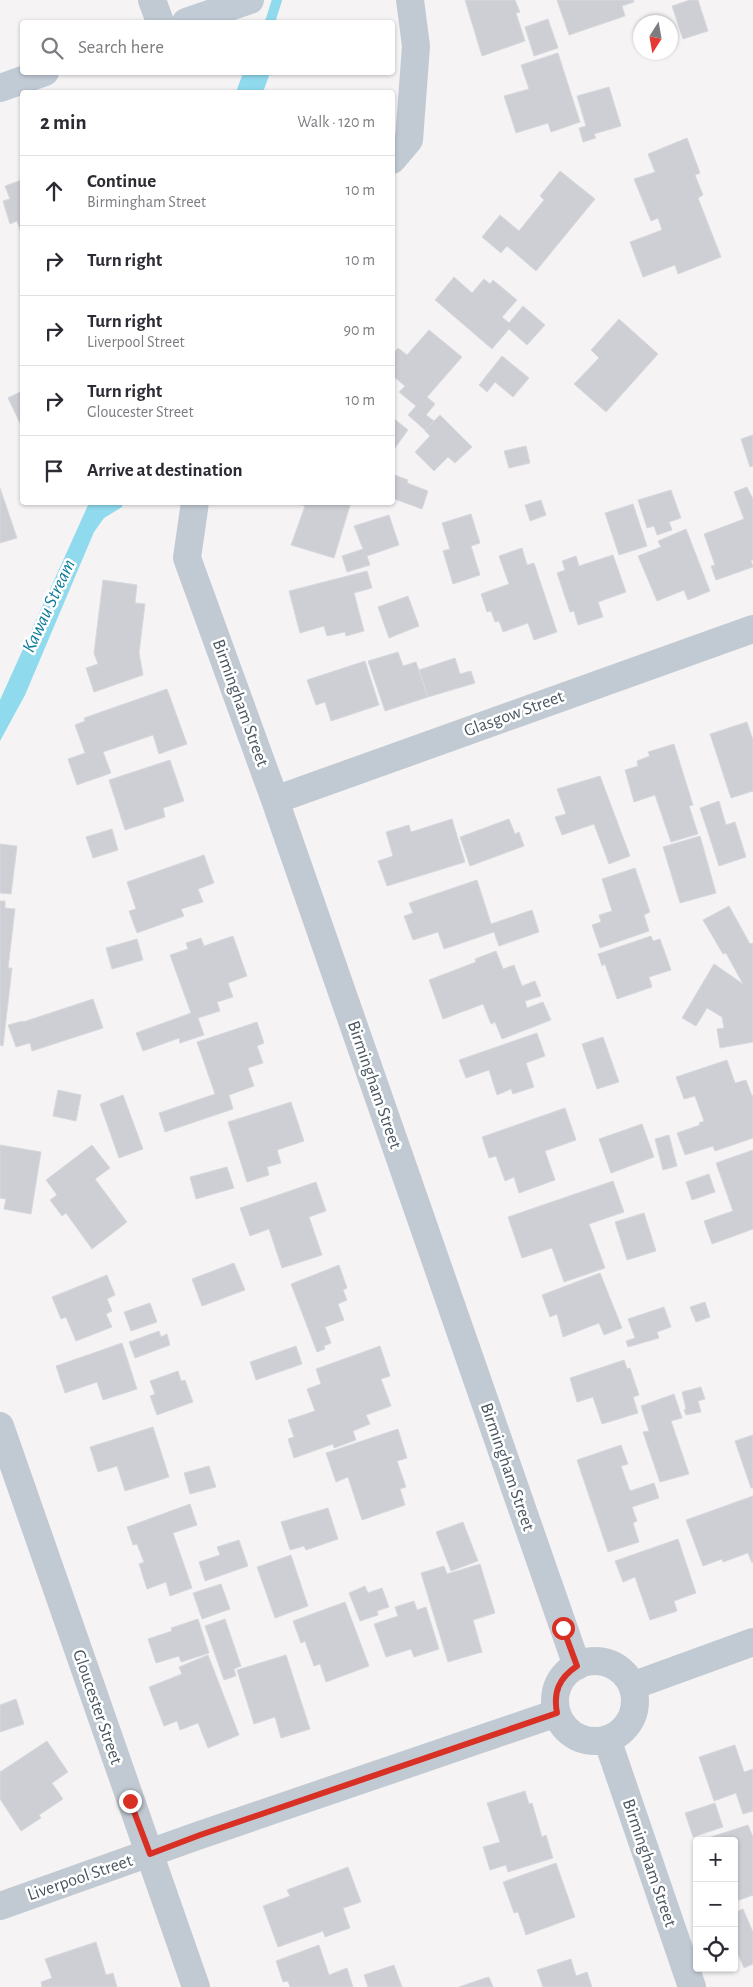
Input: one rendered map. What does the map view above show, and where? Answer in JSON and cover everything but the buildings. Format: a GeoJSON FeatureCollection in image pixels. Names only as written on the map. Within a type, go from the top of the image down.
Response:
{"type":"FeatureCollection","features":[{"type":"Feature","properties":{"kind":"main road"},"geometry":{"type":"LineString","coordinates":[[192,20],[250,0]]}},
{"type":"Feature","properties":{"kind":"main road"},"geometry":{"type":"LineString","coordinates":[[0,88],[37,75]]}},
{"type":"Feature","properties":{"kind":"street"},"geometry":{"type":"LineString","coordinates":[[152,0],[159,20]]}},
{"type":"Feature","properties":{"kind":"street"},"geometry":{"type":"LineString","coordinates":[[395,156],[409,140],[416,46],[410,0]]}},
{"type":"Feature","properties":{"kind":"street","name":"Birmingham Street"},"geometry":{"type":"LineString","coordinates":[[196,505],[187,558],[275,800],[577,1666]]}},
{"type":"Feature","properties":{"kind":"street","name":"Glasgow Street"},"geometry":{"type":"LineString","coordinates":[[275,800],[753,629]]}},
{"type":"Feature","properties":{"kind":"street","name":"Gloucester Street"},"geometry":{"type":"LineString","coordinates":[[0,1426],[196,1987]]}},
{"type":"Feature","properties":{"kind":"street"},"geometry":{"type":"LineString","coordinates":[[632,1686],[753,1642]]}},
{"type":"Feature","properties":{"kind":"street"},"geometry":{"type":"LineString","coordinates":[[596,1662],[615,1667],[625,1675],[632,1686],[635,1699],[634,1712],[619,1733],[607,1739],[595,1741],[582,1739],[571,1733],[563,1724],[557,1713],[556,1691],[568,1672],[577,1666],[596,1662]]}},
{"type":"Feature","properties":{"kind":"street","name":"Liverpool Street"},"geometry":{"type":"LineString","coordinates":[[0,1906],[557,1713]]}},
{"type":"Feature","properties":{"kind":"street","name":"Birmingham Street"},"geometry":{"type":"LineString","coordinates":[[607,1739],[692,1987]]}},
{"type":"Feature","properties":{"kind":"water"},"geometry":{"type":"Polygon","coordinates":[[[242,75],[269,75],[264,90],[237,90],[242,75]]]}},
{"type":"Feature","properties":{"kind":"water"},"geometry":{"type":"Polygon","coordinates":[[[88,505],[122,505],[104,518],[94,532],[25,695],[0,741],[0,700],[88,505]]]}},
{"type":"Feature","properties":{"kind":"waterway","name":"Kawau Stream"},"geometry":{"type":"LineString","coordinates":[[271,20],[277,0]]}},
{"type":"Feature","properties":{"kind":"route"},"geometry":{"type":"LineString","coordinates":[[130,1801],[150,1854],[200,1835],[557,1713],[556,1691],[568,1672],[577,1666],[563,1628]]}}]}
